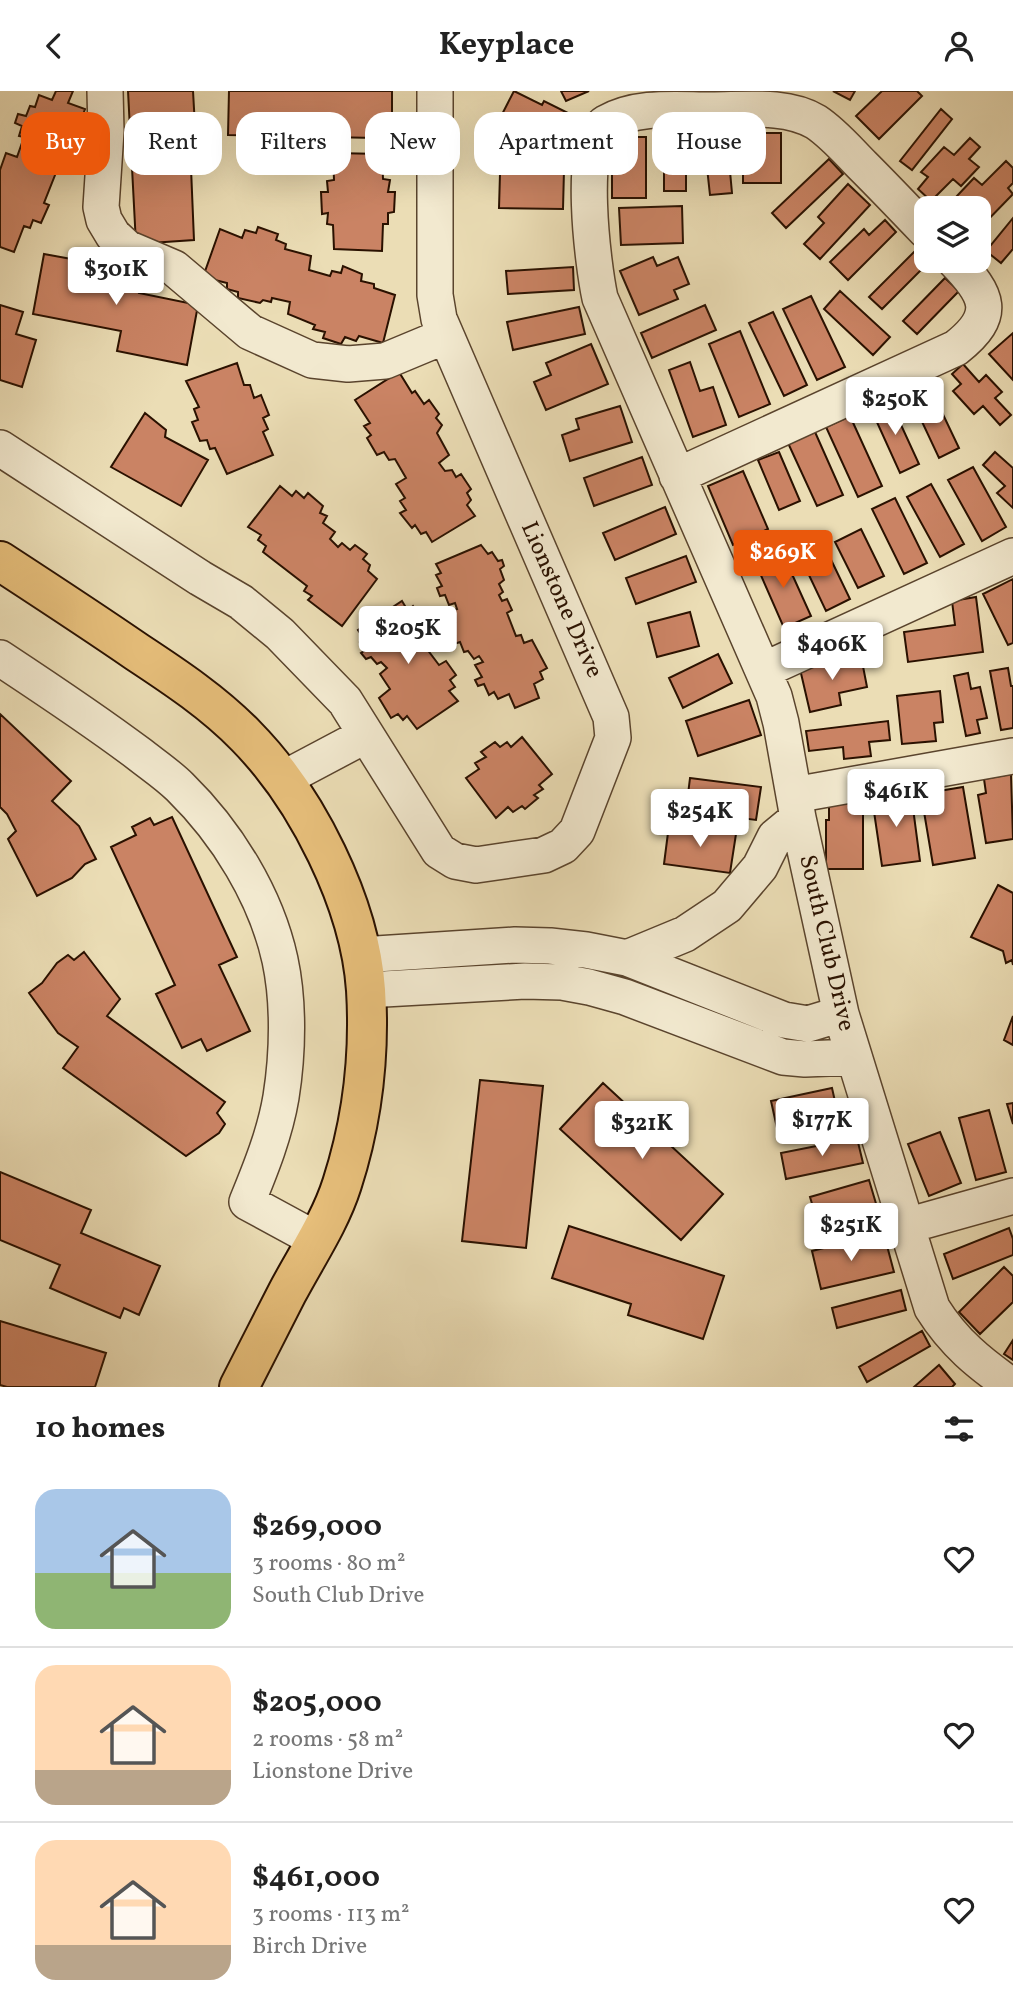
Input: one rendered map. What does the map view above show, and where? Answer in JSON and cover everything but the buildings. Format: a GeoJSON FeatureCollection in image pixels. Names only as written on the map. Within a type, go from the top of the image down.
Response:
{"type":"FeatureCollection","features":[{"type":"Feature","properties":{"kind":"main road"},"geometry":{"type":"LineString","coordinates":[[0,561],[195,691],[246,735],[283,779],[317,832],[340,882],[364,972],[367,1045],[360,1117],[341,1186],[317,1240],[239,1387]]}},
{"type":"Feature","properties":{"kind":"street"},"geometry":{"type":"LineString","coordinates":[[105,91],[106,131],[101,207],[104,220],[113,235],[127,248],[174,268],[250,332],[312,360],[348,364],[385,361],[445,336]]}},
{"type":"Feature","properties":{"kind":"street","name":"Lionstone Drive"},"geometry":{"type":"LineString","coordinates":[[0,448],[241,602],[280,634],[345,701],[439,851],[456,861],[476,865],[544,855],[563,846],[577,831],[613,739],[611,717],[439,319],[435,295],[435,91]]}},
{"type":"Feature","properties":{"kind":"street","name":"South Club Drive"},"geometry":{"type":"LineString","coordinates":[[914,219],[833,135],[814,121],[795,114],[773,110],[645,111],[604,124],[593,141],[589,165],[593,268],[600,298],[764,670],[782,723],[796,807],[841,1014],[932,1308],[948,1332],[969,1353],[1013,1387]]}},
{"type":"Feature","properties":{"kind":"street"},"geometry":{"type":"LineString","coordinates":[[677,476],[956,348],[973,334],[983,319],[983,300],[977,284],[966,273]]}},
{"type":"Feature","properties":{"kind":"street"},"geometry":{"type":"LineString","coordinates":[[764,670],[1013,556]]}},
{"type":"Feature","properties":{"kind":"street"},"geometry":{"type":"LineString","coordinates":[[0,658],[95,720],[179,786],[210,819],[241,865],[263,911],[280,959],[285,1000],[281,1096],[270,1143],[247,1202],[317,1240]]}},
{"type":"Feature","properties":{"kind":"street"},"geometry":{"type":"LineString","coordinates":[[283,779],[366,735]]}},
{"type":"Feature","properties":{"kind":"street"},"geometry":{"type":"LineString","coordinates":[[627,958],[685,934],[727,906],[760,867],[796,807],[1013,756]]}},
{"type":"Feature","properties":{"kind":"street"},"geometry":{"type":"LineString","coordinates":[[364,972],[515,945],[550,946],[627,958],[784,1020],[808,1024],[841,1014]]}},
{"type":"Feature","properties":{"kind":"street"},"geometry":{"type":"LineString","coordinates":[[364,972],[562,982],[625,997],[783,1057],[853,1057]]}},
{"type":"Feature","properties":{"kind":"street"},"geometry":{"type":"LineString","coordinates":[[906,1226],[1013,1196]]}}]}
